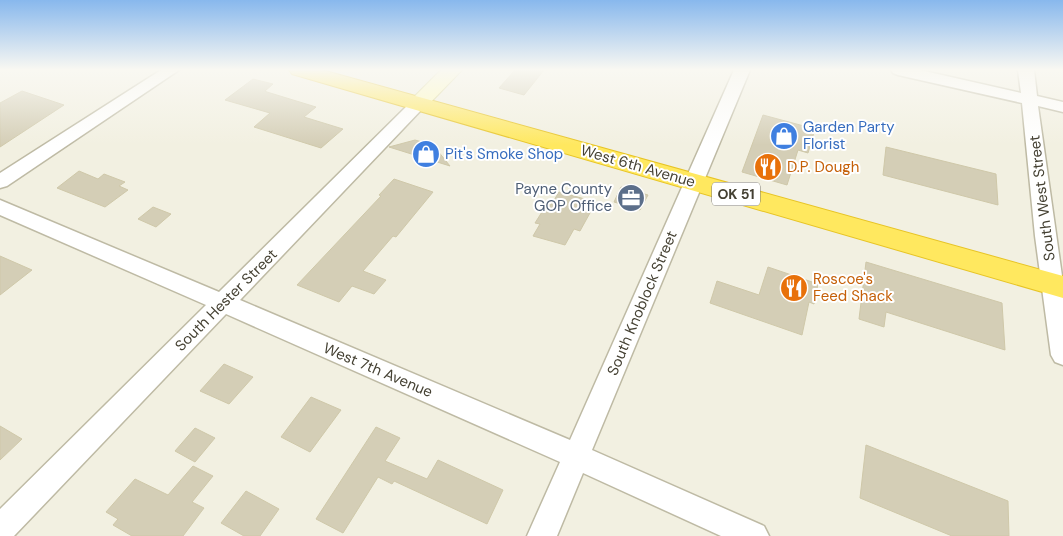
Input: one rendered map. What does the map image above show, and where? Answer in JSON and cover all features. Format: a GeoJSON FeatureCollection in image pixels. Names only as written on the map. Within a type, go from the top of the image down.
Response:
{"type":"FeatureCollection","features":[{"type":"Feature","properties":{"kind":"highway","name":"West 6th Avenue"},"geometry":{"type":"LineString","coordinates":[[387,95],[1058,286]]}},
{"type":"Feature","properties":{"kind":"street"},"geometry":{"type":"LineString","coordinates":[[0,182],[134,95]]}},
{"type":"Feature","properties":{"kind":"street","name":"South Hester Street"},"geometry":{"type":"LineString","coordinates":[[0,530],[427,95]]}},
{"type":"Feature","properties":{"kind":"street","name":"South Knoblock Street"},"geometry":{"type":"LineString","coordinates":[[542,536],[731,95]]}},
{"type":"Feature","properties":{"kind":"street"},"geometry":{"type":"LineString","coordinates":[[1008,95],[1063,107]]}},
{"type":"Feature","properties":{"kind":"street","name":"South West Street"},"geometry":{"type":"LineString","coordinates":[[1029,95],[1045,236],[1058,286],[1063,355]]}},
{"type":"Feature","properties":{"kind":"street","name":"West 7th Avenue"},"geometry":{"type":"LineString","coordinates":[[0,207],[89,248],[223,303],[577,455],[754,536]]}},
{"type":"Feature","properties":{"kind":"building"},"geometry":{"type":"Polygon","coordinates":[[[15,95],[34,95],[64,105],[0,147],[0,103],[15,95]]]}},
{"type":"Feature","properties":{"kind":"building"},"geometry":{"type":"Polygon","coordinates":[[[232,95],[277,95],[316,107],[304,117],[343,129],[321,148],[254,127],[270,113],[225,100],[232,95]]]}},
{"type":"Feature","properties":{"kind":"building"},"geometry":{"type":"Polygon","coordinates":[[[763,115],[815,129],[808,153],[798,150],[787,185],[742,172],[763,115]]]}},
{"type":"Feature","properties":{"kind":"building","name":"Pit's Smoke Shop"},"geometry":{"type":"Polygon","coordinates":[[[415,140],[433,145],[450,166],[389,147],[415,140]]]}},
{"type":"Feature","properties":{"kind":"building"},"geometry":{"type":"Polygon","coordinates":[[[886,147],[996,174],[998,205],[883,175],[886,147]]]}},
{"type":"Feature","properties":{"kind":"building"},"geometry":{"type":"Polygon","coordinates":[[[79,171],[98,179],[104,174],[125,182],[119,186],[128,190],[105,207],[57,188],[79,171]]]}},
{"type":"Feature","properties":{"kind":"building"},"geometry":{"type":"Polygon","coordinates":[[[394,179],[433,192],[396,237],[393,236],[363,271],[386,280],[374,294],[352,286],[339,302],[297,285],[381,196],[379,195],[394,179]]]}},
{"type":"Feature","properties":{"kind":"building","name":"Payne County GOP Office"},"geometry":{"type":"Polygon","coordinates":[[[621,187],[648,195],[640,210],[614,202],[621,187]]]}},
{"type":"Feature","properties":{"kind":"building"},"geometry":{"type":"Polygon","coordinates":[[[559,192],[596,202],[580,231],[574,229],[565,245],[533,236],[540,224],[535,223],[547,204],[551,205],[559,192]]]}},
{"type":"Feature","properties":{"kind":"building"},"geometry":{"type":"Polygon","coordinates":[[[153,207],[171,214],[156,227],[138,219],[153,207]]]}},
{"type":"Feature","properties":{"kind":"building"},"geometry":{"type":"Polygon","coordinates":[[[0,256],[32,270],[0,295],[0,256]]]}},
{"type":"Feature","properties":{"kind":"building"},"geometry":{"type":"Polygon","coordinates":[[[866,262],[1002,303],[1005,350],[886,312],[884,327],[859,319],[866,262]]]}},
{"type":"Feature","properties":{"kind":"building"},"geometry":{"type":"Polygon","coordinates":[[[768,267],[818,284],[814,304],[809,302],[802,335],[710,303],[717,281],[759,295],[768,267]]]}},
{"type":"Feature","properties":{"kind":"building"},"geometry":{"type":"Polygon","coordinates":[[[224,364],[253,377],[229,404],[200,391],[224,364]]]}},
{"type":"Feature","properties":{"kind":"building"},"geometry":{"type":"Polygon","coordinates":[[[311,397],[341,410],[310,452],[281,437],[311,397]]]}},
{"type":"Feature","properties":{"kind":"building"},"geometry":{"type":"Polygon","coordinates":[[[0,426],[22,439],[0,460],[0,426]]]}},
{"type":"Feature","properties":{"kind":"building"},"geometry":{"type":"Polygon","coordinates":[[[376,427],[400,438],[385,461],[427,479],[438,460],[503,490],[487,524],[394,481],[392,484],[378,477],[343,533],[316,519],[376,427]]]}},
{"type":"Feature","properties":{"kind":"building"},"geometry":{"type":"Polygon","coordinates":[[[195,428],[215,438],[195,462],[175,451],[195,428]]]}},
{"type":"Feature","properties":{"kind":"building"},"geometry":{"type":"Polygon","coordinates":[[[866,445],[1008,501],[1009,536],[952,536],[860,498],[866,445]]]}},
{"type":"Feature","properties":{"kind":"building"},"geometry":{"type":"Polygon","coordinates":[[[193,466],[213,476],[192,502],[204,508],[183,536],[132,536],[113,525],[118,519],[106,512],[135,479],[168,495],[193,466]]]}},
{"type":"Feature","properties":{"kind":"building"},"geometry":{"type":"Polygon","coordinates":[[[246,491],[279,509],[260,536],[244,536],[221,523],[246,491]]]}},
{"type":"Feature","properties":{"kind":"place","name":"Garden Party Florist"},"geometry":{"type":"Point","coordinates":[784,136]}},
{"type":"Feature","properties":{"kind":"place","name":"Pit's Smoke Shop"},"geometry":{"type":"Point","coordinates":[426,154]}},
{"type":"Feature","properties":{"kind":"place","name":"D.P. Dough"},"geometry":{"type":"Point","coordinates":[768,167]}},
{"type":"Feature","properties":{"kind":"place","name":"Payne County GOP Office"},"geometry":{"type":"Point","coordinates":[631,198]}},
{"type":"Feature","properties":{"kind":"place","name":"Roscoe's Feed Shack"},"geometry":{"type":"Point","coordinates":[794,288]}}]}
